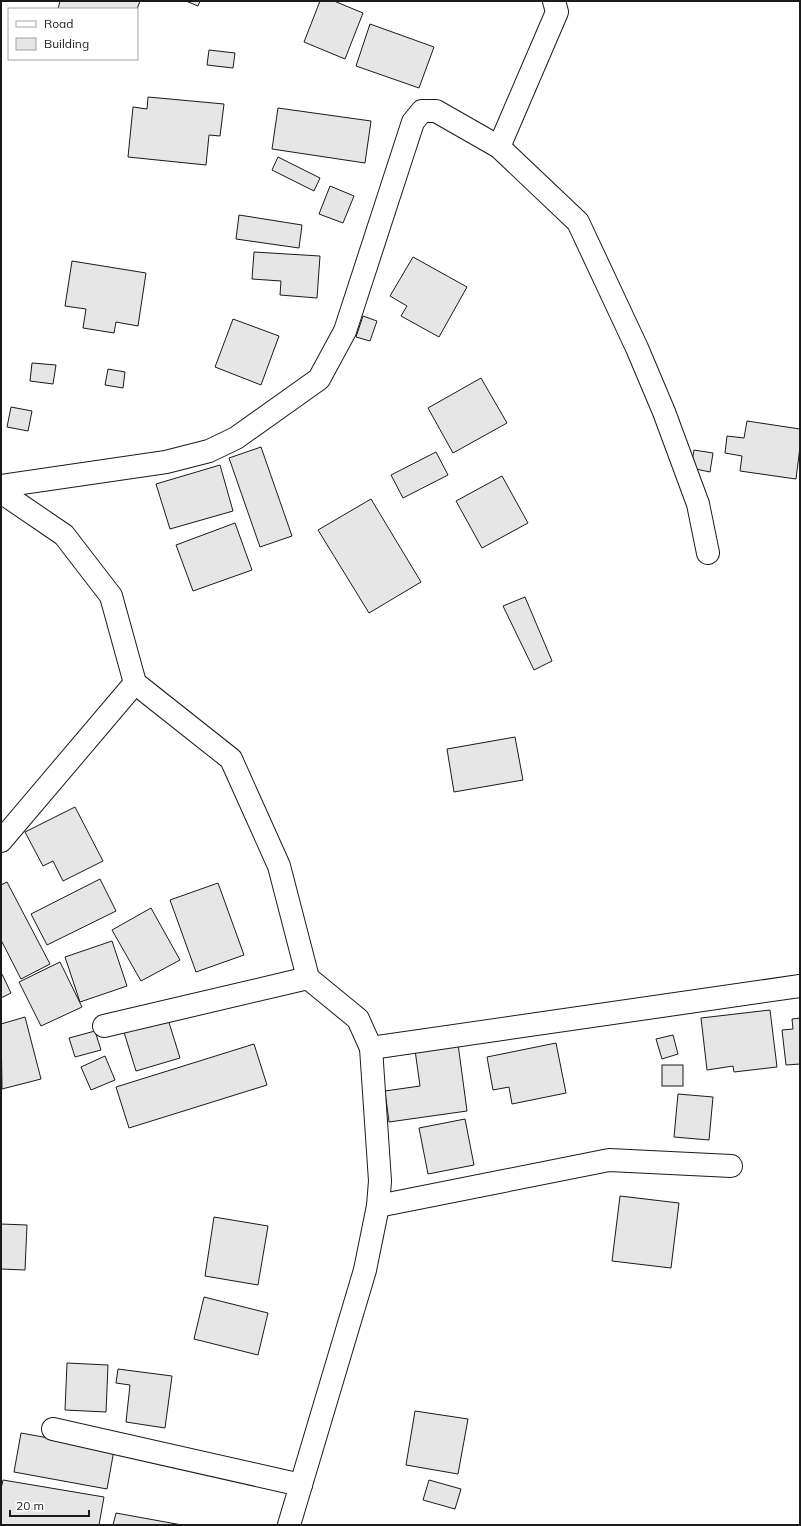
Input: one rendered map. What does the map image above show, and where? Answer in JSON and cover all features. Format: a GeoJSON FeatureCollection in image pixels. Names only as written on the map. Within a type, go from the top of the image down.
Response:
{"type":"FeatureCollection","features":[{"type":"Feature","properties":{"kind":"street"},"geometry":{"type":"LineString","coordinates":[[500,147],[556,12],[554,1]]}},
{"type":"Feature","properties":{"kind":"street"},"geometry":{"type":"LineString","coordinates":[[1,486],[166,462],[209,451],[236,438],[319,380],[346,331],[413,122],[422,111],[436,111],[500,147],[578,222],[634,341],[664,412],[698,504],[708,553]]}},
{"type":"Feature","properties":{"kind":"street"},"geometry":{"type":"LineString","coordinates":[[1,492],[64,535],[111,596],[135,683],[231,760],[279,866],[308,978],[358,1019],[372,1048],[380,1181],[378,1206],[365,1270],[289,1525]]}},
{"type":"Feature","properties":{"kind":"street"},"geometry":{"type":"LineString","coordinates":[[1,841],[135,683]]}},
{"type":"Feature","properties":{"kind":"street"},"geometry":{"type":"LineString","coordinates":[[104,1026],[308,978]]}},
{"type":"Feature","properties":{"kind":"street"},"geometry":{"type":"LineString","coordinates":[[372,1048],[800,986]]}},
{"type":"Feature","properties":{"kind":"street"},"geometry":{"type":"LineString","coordinates":[[378,1206],[609,1160],[731,1166]]}},
{"type":"Feature","properties":{"kind":"street"},"geometry":{"type":"LineString","coordinates":[[53,1429],[301,1484]]}},
{"type":"Feature","properties":{"kind":"building"},"geometry":{"type":"Polygon","coordinates":[[[60,1],[140,1],[137,8],[58,8],[60,1]]]}},
{"type":"Feature","properties":{"kind":"building"},"geometry":{"type":"Polygon","coordinates":[[[186,1],[200,1],[198,6],[186,1]]]}},
{"type":"Feature","properties":{"kind":"building"},"geometry":{"type":"Polygon","coordinates":[[[320,1],[334,1],[363,13],[345,59],[304,42],[320,1]]]}},
{"type":"Feature","properties":{"kind":"building"},"geometry":{"type":"Polygon","coordinates":[[[370,24],[434,47],[419,88],[356,66],[370,24]]]}},
{"type":"Feature","properties":{"kind":"building"},"geometry":{"type":"Polygon","coordinates":[[[209,50],[235,53],[233,68],[207,65],[209,50]]]}},
{"type":"Feature","properties":{"kind":"building"},"geometry":{"type":"Polygon","coordinates":[[[148,97],[224,104],[220,136],[209,135],[206,165],[128,157],[133,107],[147,109],[148,97]]]}},
{"type":"Feature","properties":{"kind":"building"},"geometry":{"type":"Polygon","coordinates":[[[278,108],[371,121],[365,163],[272,149],[278,108]]]}},
{"type":"Feature","properties":{"kind":"building"},"geometry":{"type":"Polygon","coordinates":[[[278,157],[320,178],[314,191],[272,170],[278,157]]]}},
{"type":"Feature","properties":{"kind":"building"},"geometry":{"type":"Polygon","coordinates":[[[330,186],[354,196],[343,223],[319,214],[330,186]]]}},
{"type":"Feature","properties":{"kind":"building"},"geometry":{"type":"Polygon","coordinates":[[[239,215],[302,225],[299,248],[236,239],[239,215]]]}},
{"type":"Feature","properties":{"kind":"building"},"geometry":{"type":"Polygon","coordinates":[[[254,252],[320,256],[317,298],[280,295],[281,281],[252,279],[254,252]]]}},
{"type":"Feature","properties":{"kind":"building"},"geometry":{"type":"Polygon","coordinates":[[[413,257],[467,287],[439,337],[401,316],[407,306],[390,296],[413,257]]]}},
{"type":"Feature","properties":{"kind":"building"},"geometry":{"type":"Polygon","coordinates":[[[72,261],[146,273],[138,326],[116,322],[114,333],[83,328],[86,309],[65,306],[72,261]]]}},
{"type":"Feature","properties":{"kind":"building"},"geometry":{"type":"Polygon","coordinates":[[[363,316],[377,321],[370,341],[356,337],[363,316]]]}},
{"type":"Feature","properties":{"kind":"building"},"geometry":{"type":"Polygon","coordinates":[[[233,319],[279,336],[261,385],[215,367],[233,319]]]}},
{"type":"Feature","properties":{"kind":"building"},"geometry":{"type":"Polygon","coordinates":[[[32,363],[56,365],[53,384],[30,381],[32,363]]]}},
{"type":"Feature","properties":{"kind":"building"},"geometry":{"type":"Polygon","coordinates":[[[108,369],[125,372],[123,388],[105,385],[108,369]]]}},
{"type":"Feature","properties":{"kind":"building"},"geometry":{"type":"Polygon","coordinates":[[[481,378],[507,423],[453,453],[428,408],[481,378]]]}},
{"type":"Feature","properties":{"kind":"building"},"geometry":{"type":"Polygon","coordinates":[[[11,407],[32,411],[28,431],[7,427],[11,407]]]}},
{"type":"Feature","properties":{"kind":"building"},"geometry":{"type":"Polygon","coordinates":[[[747,421],[800,429],[800,447],[796,479],[740,471],[742,456],[725,453],[727,436],[744,438],[747,421]]]}},
{"type":"Feature","properties":{"kind":"building"},"geometry":{"type":"Polygon","coordinates":[[[261,447],[292,536],[260,547],[229,458],[261,447]]]}},
{"type":"Feature","properties":{"kind":"building"},"geometry":{"type":"Polygon","coordinates":[[[694,450],[713,453],[710,472],[691,468],[694,450]]]}},
{"type":"Feature","properties":{"kind":"building"},"geometry":{"type":"Polygon","coordinates":[[[436,452],[448,475],[403,498],[391,475],[436,452]]]}},
{"type":"Feature","properties":{"kind":"building"},"geometry":{"type":"Polygon","coordinates":[[[220,465],[233,511],[170,529],[156,484],[220,465]]]}},
{"type":"Feature","properties":{"kind":"building"},"geometry":{"type":"Polygon","coordinates":[[[502,476],[528,523],[482,548],[456,501],[502,476]]]}},
{"type":"Feature","properties":{"kind":"building"},"geometry":{"type":"Polygon","coordinates":[[[371,499],[421,582],[369,613],[318,530],[371,499]]]}},
{"type":"Feature","properties":{"kind":"building"},"geometry":{"type":"Polygon","coordinates":[[[235,523],[252,570],[193,591],[176,545],[235,523]]]}},
{"type":"Feature","properties":{"kind":"building"},"geometry":{"type":"Polygon","coordinates":[[[525,597],[552,661],[534,670],[503,606],[525,597]]]}},
{"type":"Feature","properties":{"kind":"building"},"geometry":{"type":"Polygon","coordinates":[[[515,737],[523,780],[454,792],[447,749],[515,737]]]}},
{"type":"Feature","properties":{"kind":"building"},"geometry":{"type":"Polygon","coordinates":[[[75,807],[103,861],[63,881],[53,861],[43,866],[25,832],[75,807]]]}},
{"type":"Feature","properties":{"kind":"building"},"geometry":{"type":"Polygon","coordinates":[[[100,879],[116,911],[47,945],[31,914],[100,879]]]}},
{"type":"Feature","properties":{"kind":"building"},"geometry":{"type":"Polygon","coordinates":[[[7,882],[50,964],[21,979],[1,940],[1,885],[7,882]]]}},
{"type":"Feature","properties":{"kind":"building"},"geometry":{"type":"Polygon","coordinates":[[[218,883],[244,955],[196,972],[170,900],[218,883]]]}},
{"type":"Feature","properties":{"kind":"building"},"geometry":{"type":"Polygon","coordinates":[[[151,908],[180,960],[141,981],[112,930],[151,908]]]}},
{"type":"Feature","properties":{"kind":"building"},"geometry":{"type":"Polygon","coordinates":[[[112,941],[127,986],[80,1002],[65,957],[112,941]]]}},
{"type":"Feature","properties":{"kind":"building"},"geometry":{"type":"Polygon","coordinates":[[[60,962],[82,1007],[41,1026],[19,982],[60,962]]]}},
{"type":"Feature","properties":{"kind":"building"},"geometry":{"type":"Polygon","coordinates":[[[2,974],[11,993],[1,998],[1,975],[2,974]]]}},
{"type":"Feature","properties":{"kind":"building"},"geometry":{"type":"Polygon","coordinates":[[[770,1010],[777,1067],[734,1072],[733,1066],[707,1070],[701,1018],[770,1010]]]}},
{"type":"Feature","properties":{"kind":"building"},"geometry":{"type":"Polygon","coordinates":[[[167,1016],[180,1058],[136,1071],[123,1029],[167,1016]]]}},
{"type":"Feature","properties":{"kind":"building"},"geometry":{"type":"Polygon","coordinates":[[[25,1017],[41,1079],[2,1089],[1,1024],[25,1017]]]}},
{"type":"Feature","properties":{"kind":"building"},"geometry":{"type":"Polygon","coordinates":[[[800,1018],[800,1064],[786,1065],[782,1030],[793,1029],[792,1019],[800,1018]]]}},
{"type":"Feature","properties":{"kind":"building"},"geometry":{"type":"Polygon","coordinates":[[[95,1031],[101,1050],[75,1057],[69,1038],[95,1031]]]}},
{"type":"Feature","properties":{"kind":"building"},"geometry":{"type":"Polygon","coordinates":[[[673,1035],[678,1054],[662,1059],[656,1039],[673,1035]]]}},
{"type":"Feature","properties":{"kind":"building"},"geometry":{"type":"Polygon","coordinates":[[[556,1043],[566,1093],[512,1104],[509,1087],[493,1090],[487,1057],[556,1043]]]}},
{"type":"Feature","properties":{"kind":"building"},"geometry":{"type":"Polygon","coordinates":[[[254,1044],[267,1085],[129,1128],[116,1087],[254,1044]]]}},
{"type":"Feature","properties":{"kind":"building"},"geometry":{"type":"Polygon","coordinates":[[[458,1044],[467,1111],[389,1122],[385,1091],[420,1086],[415,1050],[458,1044]]]}},
{"type":"Feature","properties":{"kind":"building"},"geometry":{"type":"Polygon","coordinates":[[[105,1056],[115,1080],[91,1090],[81,1067],[105,1056]]]}},
{"type":"Feature","properties":{"kind":"building"},"geometry":{"type":"Polygon","coordinates":[[[662,1065],[683,1065],[683,1086],[662,1086],[662,1065]]]}},
{"type":"Feature","properties":{"kind":"building"},"geometry":{"type":"Polygon","coordinates":[[[678,1094],[713,1097],[709,1140],[674,1137],[678,1094]]]}},
{"type":"Feature","properties":{"kind":"building"},"geometry":{"type":"Polygon","coordinates":[[[465,1119],[474,1165],[428,1174],[419,1128],[465,1119]]]}},
{"type":"Feature","properties":{"kind":"building"},"geometry":{"type":"Polygon","coordinates":[[[620,1196],[679,1203],[671,1268],[612,1261],[620,1196]]]}},
{"type":"Feature","properties":{"kind":"building"},"geometry":{"type":"Polygon","coordinates":[[[214,1217],[268,1226],[258,1285],[205,1276],[214,1217]]]}},
{"type":"Feature","properties":{"kind":"building"},"geometry":{"type":"Polygon","coordinates":[[[1,1224],[27,1225],[25,1270],[1,1269],[1,1224]]]}},
{"type":"Feature","properties":{"kind":"building"},"geometry":{"type":"Polygon","coordinates":[[[204,1297],[268,1313],[258,1355],[194,1339],[204,1297]]]}},
{"type":"Feature","properties":{"kind":"building"},"geometry":{"type":"Polygon","coordinates":[[[67,1363],[108,1365],[106,1412],[65,1410],[67,1363]]]}},
{"type":"Feature","properties":{"kind":"building"},"geometry":{"type":"Polygon","coordinates":[[[118,1369],[172,1376],[165,1428],[126,1422],[130,1385],[116,1383],[118,1369]]]}},
{"type":"Feature","properties":{"kind":"building"},"geometry":{"type":"Polygon","coordinates":[[[415,1411],[468,1419],[458,1474],[406,1465],[415,1411]]]}},
{"type":"Feature","properties":{"kind":"building"},"geometry":{"type":"Polygon","coordinates":[[[21,1433],[114,1450],[107,1489],[14,1472],[21,1433]]]}},
{"type":"Feature","properties":{"kind":"building"},"geometry":{"type":"Polygon","coordinates":[[[3,1480],[104,1497],[99,1525],[1,1525],[1,1489],[3,1480]]]}},
{"type":"Feature","properties":{"kind":"building"},"geometry":{"type":"Polygon","coordinates":[[[429,1480],[461,1489],[455,1509],[423,1500],[429,1480]]]}},
{"type":"Feature","properties":{"kind":"building"},"geometry":{"type":"Polygon","coordinates":[[[116,1513],[182,1525],[113,1525],[116,1513]]]}}]}
